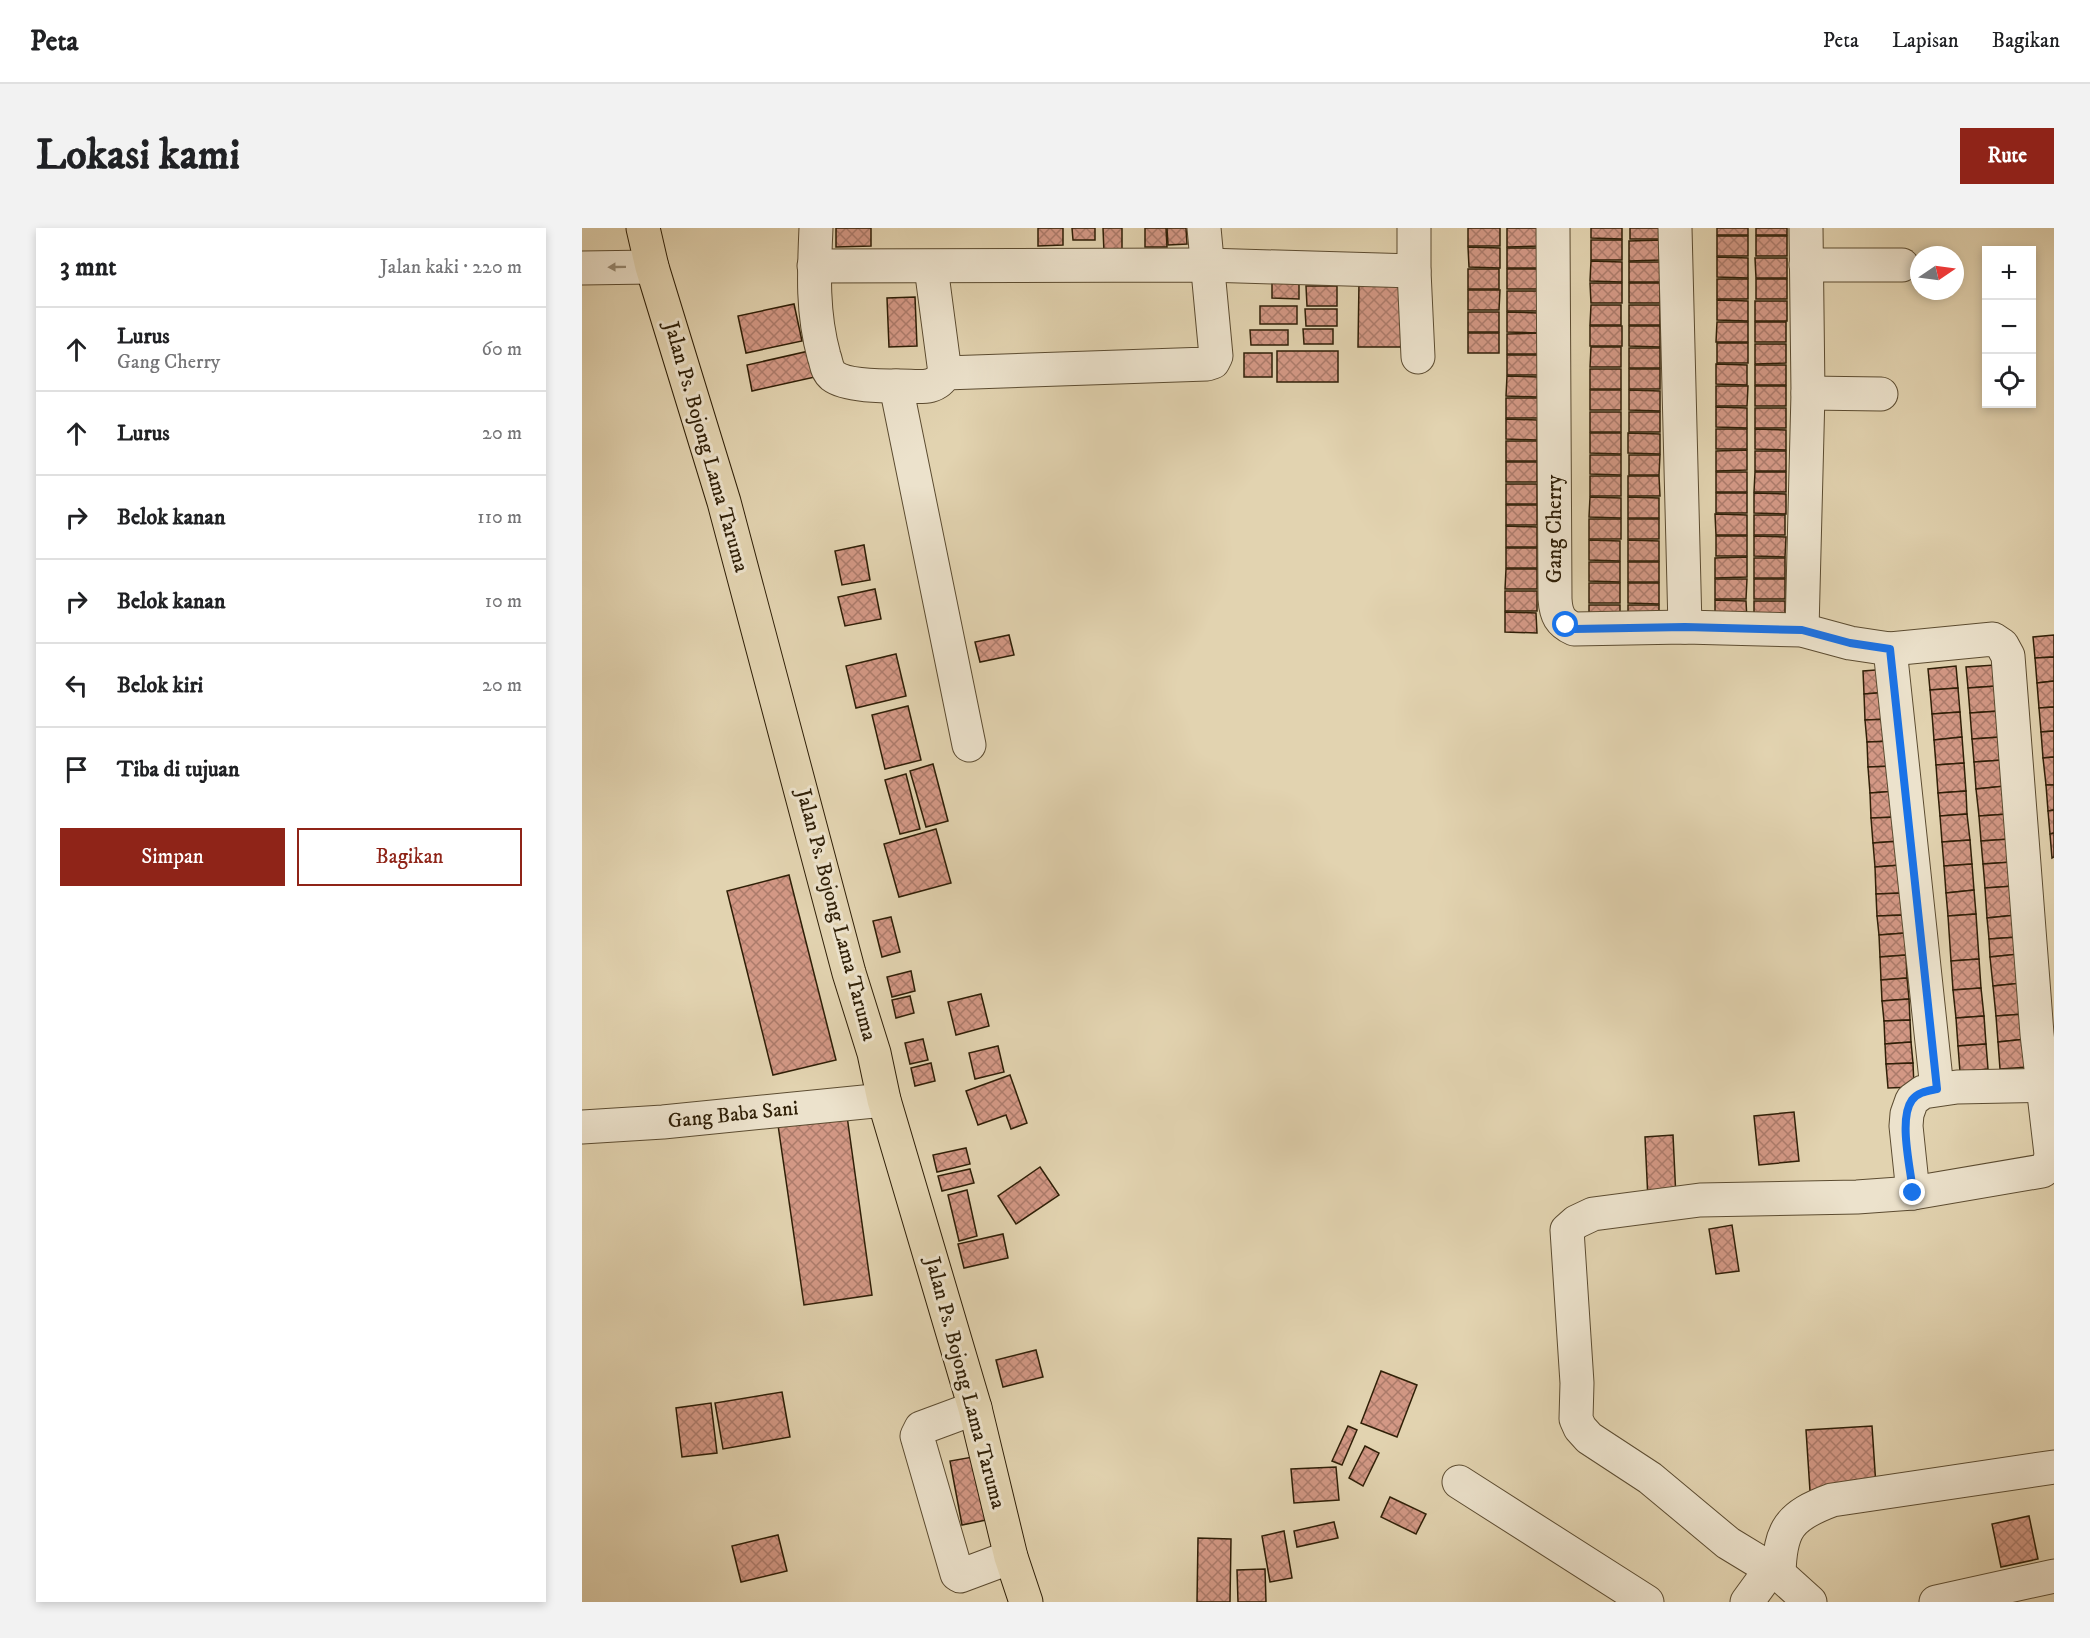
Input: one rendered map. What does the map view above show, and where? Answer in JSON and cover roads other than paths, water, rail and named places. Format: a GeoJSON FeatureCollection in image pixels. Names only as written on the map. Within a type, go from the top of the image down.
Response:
{"type":"FeatureCollection","features":[{"type":"Feature","properties":{"kind":"main road","name":"Jalan Ps. Bojong Lama Taruma"},"geometry":{"type":"LineString","coordinates":[[643,228],[652,267],[724,502],[849,973],[975,1408],[1011,1557],[1026,1602]]}},
{"type":"Feature","properties":{"kind":"street"},"geometry":{"type":"LineString","coordinates":[[816,228],[814,302],[818,334],[827,370],[846,382],[934,386],[941,380],[945,373],[931,267]]}},
{"type":"Feature","properties":{"kind":"street"},"geometry":{"type":"LineString","coordinates":[[945,373],[1213,362],[1216,357],[1204,228]]}},
{"type":"Feature","properties":{"kind":"street"},"geometry":{"type":"LineString","coordinates":[[1414,228],[1418,357]]}},
{"type":"Feature","properties":{"kind":"street","name":"Gang Cherry"},"geometry":{"type":"LineString","coordinates":[[1553,228],[1556,610],[1559,620],[1574,629],[1685,627],[1802,630],[1850,643],[1890,649],[1993,639],[2002,645],[2008,656],[2037,1034],[2049,1086]]}},
{"type":"Feature","properties":{"kind":"street"},"geometry":{"type":"LineString","coordinates":[[1676,228],[1685,627]]}},
{"type":"Feature","properties":{"kind":"street"},"geometry":{"type":"LineString","coordinates":[[1802,630],[1808,393],[1806,228]]}},
{"type":"Feature","properties":{"kind":"street"},"geometry":{"type":"LineString","coordinates":[[814,266],[1206,265],[1414,271]]}},
{"type":"Feature","properties":{"kind":"street"},"geometry":{"type":"LineString","coordinates":[[1806,266],[1902,265]]}},
{"type":"Feature","properties":{"kind":"street"},"geometry":{"type":"LineString","coordinates":[[582,268],[652,267]]}},
{"type":"Feature","properties":{"kind":"street"},"geometry":{"type":"LineString","coordinates":[[896,386],[969,745]]}},
{"type":"Feature","properties":{"kind":"street"},"geometry":{"type":"LineString","coordinates":[[1808,393],[1881,394]]}},
{"type":"Feature","properties":{"kind":"street"},"geometry":{"type":"LineString","coordinates":[[1890,649],[1937,1089]]}},
{"type":"Feature","properties":{"kind":"street"},"geometry":{"type":"LineString","coordinates":[[1810,1602],[1775,1571],[1728,1543],[1650,1478],[1589,1438],[1580,1428],[1576,1419],[1577,1383],[1568,1230],[1576,1222],[1593,1214],[1700,1200],[1857,1197],[1913,1193],[2042,1172],[2049,1166],[2051,1154],[2049,1086],[1937,1089],[1923,1092],[1912,1100],[1906,1126],[1913,1193]]}},
{"type":"Feature","properties":{"kind":"street","name":"Gang Baba Sani"},"geometry":{"type":"LineString","coordinates":[[582,1127],[663,1122],[884,1100]]}},
{"type":"Feature","properties":{"kind":"street"},"geometry":{"type":"LineString","coordinates":[[975,1408],[921,1428],[917,1436],[957,1574],[960,1576],[1011,1557]]}},
{"type":"Feature","properties":{"kind":"street"},"geometry":{"type":"LineString","coordinates":[[1747,1602],[1775,1571],[1780,1548],[1787,1532],[1797,1517],[1809,1508],[1832,1500],[2054,1467]]}},
{"type":"Feature","properties":{"kind":"street"},"geometry":{"type":"LineString","coordinates":[[1459,1482],[1647,1602]]}},
{"type":"Feature","properties":{"kind":"street"},"geometry":{"type":"LineString","coordinates":[[1936,1602],[2054,1576]]}}]}
